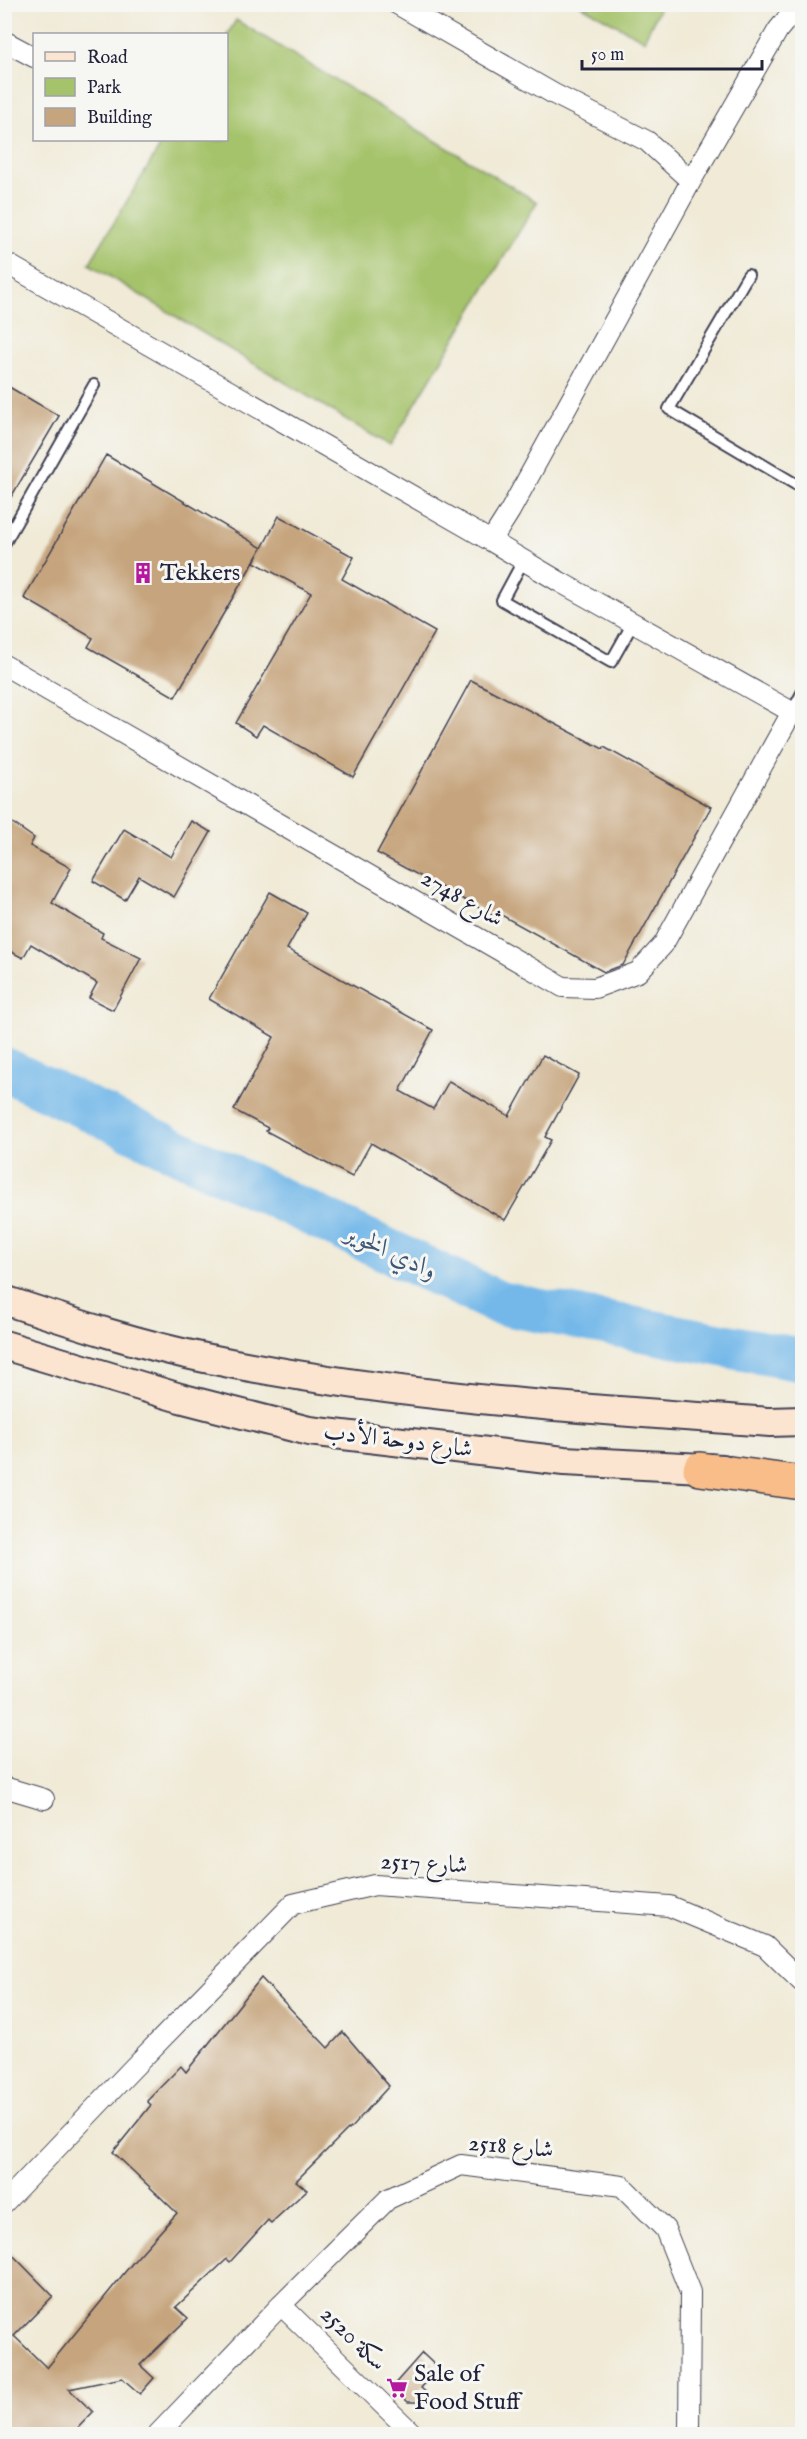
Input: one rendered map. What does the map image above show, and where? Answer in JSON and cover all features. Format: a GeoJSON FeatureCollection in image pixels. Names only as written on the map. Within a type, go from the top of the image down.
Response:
{"type":"FeatureCollection","features":[{"type":"Feature","properties":{"kind":"highway"},"geometry":{"type":"LineString","coordinates":[[700,1469],[802,1483]]}},
{"type":"Feature","properties":{"kind":"main road"},"geometry":{"type":"LineString","coordinates":[[4,1300],[112,1335],[204,1358],[307,1377],[541,1406],[770,1422],[802,1421]]}},
{"type":"Feature","properties":{"kind":"main road","name":"شارع دوحة الأدب"},"geometry":{"type":"LineString","coordinates":[[4,1345],[180,1398],[309,1431],[564,1461],[700,1469],[802,1467]]}},
{"type":"Feature","properties":{"kind":"street"},"geometry":{"type":"LineString","coordinates":[[397,4],[554,94],[647,141],[691,181]]}},
{"type":"Feature","properties":{"kind":"street"},"geometry":{"type":"LineString","coordinates":[[491,541],[510,511],[691,181],[778,30],[799,4]]}},
{"type":"Feature","properties":{"kind":"street"},"geometry":{"type":"LineString","coordinates":[[4,41],[33,56]]}},
{"type":"Feature","properties":{"kind":"street"},"geometry":{"type":"LineString","coordinates":[[4,262],[523,561],[792,712]]}},
{"type":"Feature","properties":{"kind":"street","name":"شارع 2748"},"geometry":{"type":"LineString","coordinates":[[4,665],[563,987],[595,988],[638,972],[663,945],[792,712]]}},
{"type":"Feature","properties":{"kind":"street"},"geometry":{"type":"LineString","coordinates":[[4,1787],[44,1799]]}},
{"type":"Feature","properties":{"kind":"street","name":"2517 شارع"},"geometry":{"type":"LineString","coordinates":[[4,2203],[293,1904],[375,1885],[669,1906],[765,1946],[802,1982]]}},
{"type":"Feature","properties":{"kind":"street","name":"2518 شارع"},"geometry":{"type":"LineString","coordinates":[[158,2434],[281,2305],[388,2199],[461,2165],[622,2186],[665,2229],[690,2292],[689,2434]]}},
{"type":"Feature","properties":{"kind":"street","name":"سكة 2520"},"geometry":{"type":"LineString","coordinates":[[281,2305],[413,2434]]}},
{"type":"Feature","properties":{"kind":"lane"},"geometry":{"type":"LineString","coordinates":[[748,275],[669,409],[802,488]]}},
{"type":"Feature","properties":{"kind":"lane"},"geometry":{"type":"LineString","coordinates":[[4,544],[94,385]]}},
{"type":"Feature","properties":{"kind":"lane"},"geometry":{"type":"LineString","coordinates":[[523,561],[502,600],[610,662],[633,623]]}},
{"type":"Feature","properties":{"kind":"lane"},"geometry":{"type":"LineString","coordinates":[[792,712],[802,693]]}},
{"type":"Feature","properties":{"kind":"green space"},"geometry":{"type":"Polygon","coordinates":[[[580,5],[661,5],[644,40],[580,5]]]}},
{"type":"Feature","properties":{"kind":"green space"},"geometry":{"type":"Polygon","coordinates":[[[236,20],[537,202],[390,446],[89,264],[163,141],[228,141],[228,33],[236,20]]]}},
{"type":"Feature","properties":{"kind":"building"},"geometry":{"type":"Polygon","coordinates":[[[4,384],[59,416],[4,509],[4,384]]]}},
{"type":"Feature","properties":{"kind":"building"},"geometry":{"type":"Polygon","coordinates":[[[106,455],[262,548],[279,516],[354,557],[342,579],[435,632],[353,777],[263,725],[256,736],[236,723],[311,593],[254,562],[261,549],[175,697],[88,647],[93,638],[24,598],[106,455]]]}},
{"type":"Feature","properties":{"kind":"building"},"geometry":{"type":"Polygon","coordinates":[[[471,680],[603,749],[604,747],[711,807],[623,965],[604,972],[496,912],[494,916],[377,853],[471,680]]]}},
{"type":"Feature","properties":{"kind":"building"},"geometry":{"type":"Polygon","coordinates":[[[4,817],[34,838],[30,846],[71,868],[52,903],[103,933],[101,938],[141,958],[113,1010],[89,998],[97,983],[31,944],[23,958],[4,948],[4,817]]]}},
{"type":"Feature","properties":{"kind":"building"},"geometry":{"type":"Polygon","coordinates":[[[191,821],[211,832],[174,897],[139,876],[125,900],[93,881],[124,829],[171,857],[191,821]]]}},
{"type":"Feature","properties":{"kind":"building"},"geometry":{"type":"Polygon","coordinates":[[[270,892],[307,913],[287,949],[433,1030],[400,1091],[433,1109],[449,1081],[509,1116],[543,1055],[579,1075],[545,1137],[551,1140],[505,1220],[371,1143],[352,1177],[266,1131],[268,1128],[234,1110],[274,1037],[209,999],[270,892]]]}},
{"type":"Feature","properties":{"kind":"building"},"geometry":{"type":"Polygon","coordinates":[[[261,1978],[328,2048],[343,2032],[389,2086],[349,2130],[296,2181],[307,2190],[271,2223],[268,2220],[230,2262],[227,2259],[176,2307],[188,2318],[140,2365],[154,2378],[140,2394],[122,2378],[69,2389],[93,2412],[72,2434],[4,2434],[4,2246],[53,2296],[14,2336],[47,2368],[134,2261],[177,2213],[113,2152],[151,2105],[147,2101],[181,2066],[186,2072],[261,1978]]]}},
{"type":"Feature","properties":{"kind":"building"},"geometry":{"type":"Polygon","coordinates":[[[422,2353],[438,2368],[421,2388],[437,2402],[408,2402],[392,2387],[422,2353]]]}},
{"type":"Feature","properties":{"kind":"waterway","name":"وادي الخوير"},"geometry":{"type":"LineString","coordinates":[[4,1069],[499,1303],[802,1360]]}},
{"type":"Feature","properties":{"kind":"place","name":"Tekkers"},"geometry":{"type":"Point","coordinates":[143,573]}},
{"type":"Feature","properties":{"kind":"place","name":"Sale of Food Stuff"},"geometry":{"type":"Point","coordinates":[397,2388]}}]}
